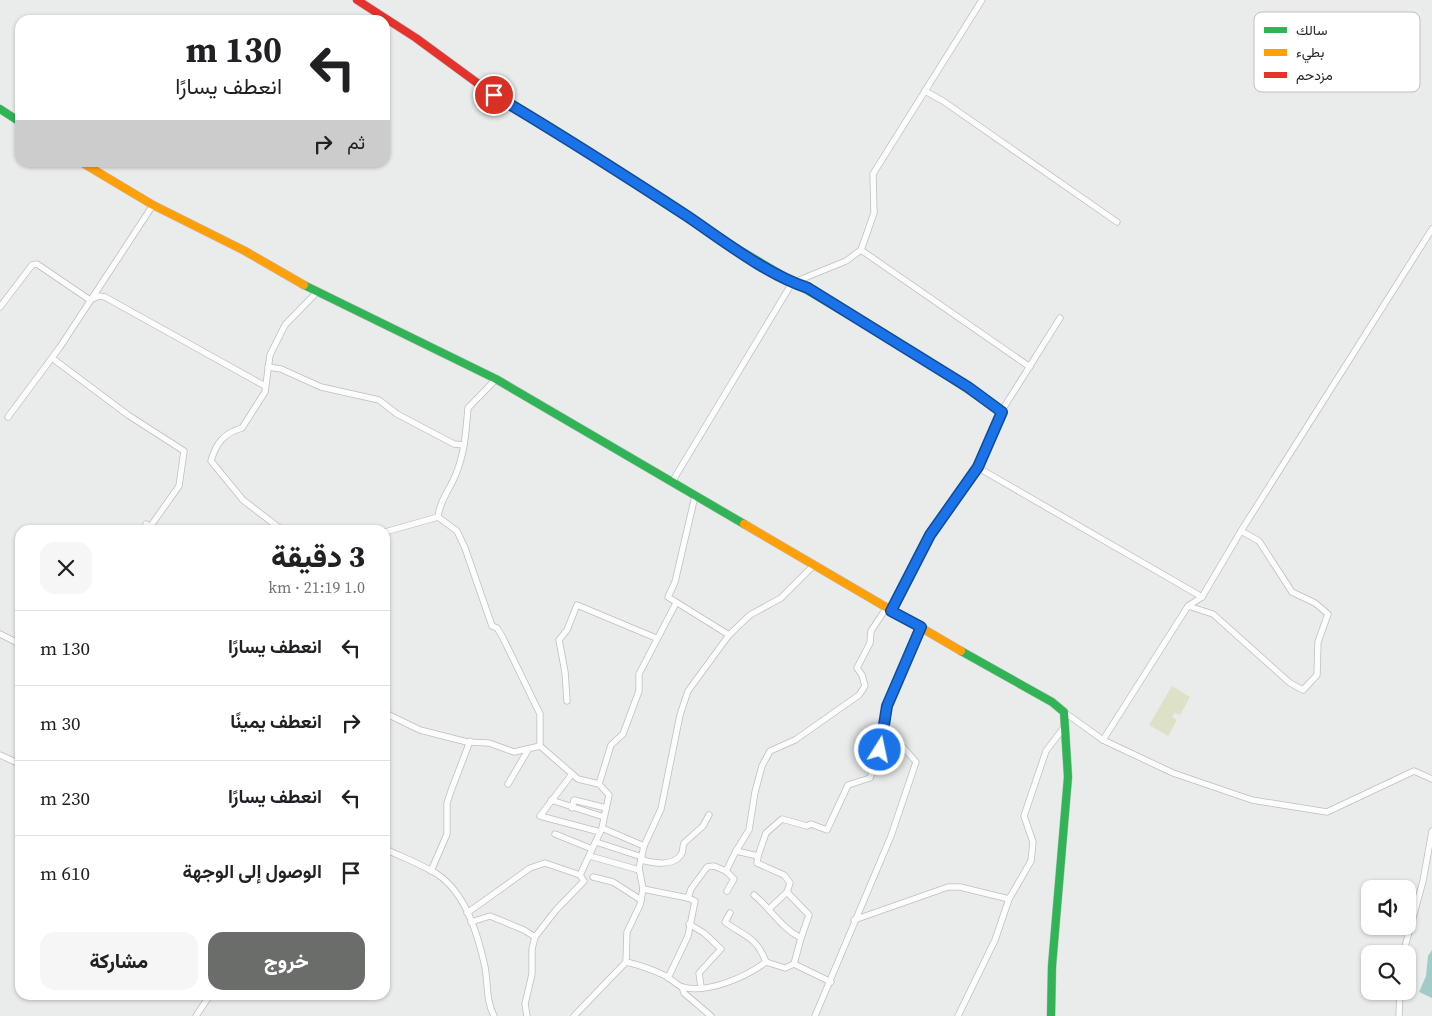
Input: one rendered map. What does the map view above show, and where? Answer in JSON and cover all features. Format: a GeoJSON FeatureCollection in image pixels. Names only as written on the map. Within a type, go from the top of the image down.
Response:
{"type":"FeatureCollection","features":[{"type":"Feature","properties":{"kind":"street"},"geometry":{"type":"LineString","coordinates":[[357,0],[380,15]]}},
{"type":"Feature","properties":{"kind":"street"},"geometry":{"type":"LineString","coordinates":[[672,482],[792,283],[846,260],[861,250],[874,213],[873,174],[982,0]]}},
{"type":"Feature","properties":{"kind":"street"},"geometry":{"type":"LineString","coordinates":[[390,21],[494,95],[551,128],[792,283],[808,288],[919,356],[1002,412]]}},
{"type":"Feature","properties":{"kind":"street"},"geometry":{"type":"LineString","coordinates":[[925,91],[943,101],[1117,222]]}},
{"type":"Feature","properties":{"kind":"street"},"geometry":{"type":"LineString","coordinates":[[0,109],[15,119]]}},
{"type":"Feature","properties":{"kind":"street"},"geometry":{"type":"LineString","coordinates":[[89,167],[153,205],[245,251],[317,292],[496,379],[1052,702],[1103,740],[1173,773],[1252,800],[1327,812],[1414,771],[1432,779]]}},
{"type":"Feature","properties":{"kind":"street"},"geometry":{"type":"LineString","coordinates":[[8,417],[52,358],[153,205]]}},
{"type":"Feature","properties":{"kind":"street"},"geometry":{"type":"LineString","coordinates":[[1103,740],[1188,606],[1202,597],[1241,531],[1432,229]]}},
{"type":"Feature","properties":{"kind":"street"},"geometry":{"type":"LineString","coordinates":[[861,250],[1030,367]]}},
{"type":"Feature","properties":{"kind":"street"},"geometry":{"type":"LineString","coordinates":[[0,307],[35,264],[90,300]]}},
{"type":"Feature","properties":{"kind":"street"},"geometry":{"type":"LineString","coordinates":[[276,525],[243,500],[211,461],[214,449],[227,432],[242,428],[265,392],[264,386],[270,355],[285,325],[317,292]]}},
{"type":"Feature","properties":{"kind":"street"},"geometry":{"type":"LineString","coordinates":[[90,300],[99,296],[105,297],[264,386]]}},
{"type":"Feature","properties":{"kind":"street"},"geometry":{"type":"LineString","coordinates":[[726,871],[749,830],[755,792],[762,766],[770,751],[795,740],[859,695],[865,686],[862,675],[857,668],[870,643],[871,631],[889,609],[930,535],[978,467],[1002,412],[1060,318]]}},
{"type":"Feature","properties":{"kind":"street"},"geometry":{"type":"LineString","coordinates":[[52,358],[128,415],[184,452],[180,486],[151,525]]}},
{"type":"Feature","properties":{"kind":"street"},"geometry":{"type":"LineString","coordinates":[[268,367],[281,369],[322,387],[380,400],[396,414],[454,444],[464,445]]}},
{"type":"Feature","properties":{"kind":"street"},"geometry":{"type":"LineString","coordinates":[[438,517],[440,504],[456,475],[464,445],[468,408],[496,379]]}},
{"type":"Feature","properties":{"kind":"street"},"geometry":{"type":"LineString","coordinates":[[978,467],[1202,597]]}},
{"type":"Feature","properties":{"kind":"street"},"geometry":{"type":"LineString","coordinates":[[695,496],[675,582],[668,596],[676,603],[729,635]]}},
{"type":"Feature","properties":{"kind":"street"},"geometry":{"type":"LineString","coordinates":[[390,531],[438,517]]}},
{"type":"Feature","properties":{"kind":"street"},"geometry":{"type":"LineString","coordinates":[[438,517],[457,531],[466,548],[492,626],[497,628],[502,636],[540,714],[540,746],[572,774],[588,783],[599,784],[609,795],[601,830],[580,875]]}},
{"type":"Feature","properties":{"kind":"street"},"geometry":{"type":"LineString","coordinates":[[1188,606],[1213,614],[1296,687],[1303,690],[1316,674],[1318,642],[1328,614],[1315,603],[1292,592],[1259,541],[1241,531]]}},
{"type":"Feature","properties":{"kind":"street"},"geometry":{"type":"LineString","coordinates":[[574,1016],[626,962],[627,932],[641,900],[643,889],[639,870],[641,859],[644,846],[661,809],[680,715],[688,691],[729,635],[750,615],[781,598],[814,565]]}},
{"type":"Feature","properties":{"kind":"street"},"geometry":{"type":"LineString","coordinates":[[599,784],[612,745],[623,734],[628,723],[639,691],[639,674],[656,638],[676,603]]}},
{"type":"Feature","properties":{"kind":"street"},"geometry":{"type":"LineString","coordinates":[[567,701],[559,640],[567,630],[577,605],[656,638]]}},
{"type":"Feature","properties":{"kind":"street"},"geometry":{"type":"LineString","coordinates":[[769,909],[787,892],[790,883],[784,875],[757,863],[766,833],[782,819],[807,826],[811,824],[827,830],[848,785],[870,778],[882,734],[887,706],[921,627]]}},
{"type":"Feature","properties":{"kind":"street"},"geometry":{"type":"LineString","coordinates":[[0,634],[15,642]]}},
{"type":"Feature","properties":{"kind":"street"},"geometry":{"type":"LineString","coordinates":[[1051,1016],[1052,966],[1068,777],[1064,712]]}},
{"type":"Feature","properties":{"kind":"street"},"geometry":{"type":"LineString","coordinates":[[390,715],[420,730],[470,741],[489,743],[514,752],[540,746]]}},
{"type":"Feature","properties":{"kind":"street"},"geometry":{"type":"LineString","coordinates":[[958,1016],[995,940],[1010,899],[1031,860],[1033,842],[1024,816],[1046,751],[1064,726]]}},
{"type":"Feature","properties":{"kind":"street"},"geometry":{"type":"LineString","coordinates":[[815,1016],[831,982],[854,920],[891,836],[916,762],[903,747],[882,734]]}},
{"type":"Feature","properties":{"kind":"street"},"geometry":{"type":"LineString","coordinates":[[431,872],[447,834],[450,791],[470,741]]}},
{"type":"Feature","properties":{"kind":"street"},"geometry":{"type":"LineString","coordinates":[[508,784],[528,750]]}},
{"type":"Feature","properties":{"kind":"street"},"geometry":{"type":"LineString","coordinates":[[0,756],[15,762]]}},
{"type":"Feature","properties":{"kind":"street"},"geometry":{"type":"LineString","coordinates":[[572,774],[540,816],[601,830],[644,846]]}},
{"type":"Feature","properties":{"kind":"street"},"geometry":{"type":"LineString","coordinates":[[551,800],[604,817]]}},
{"type":"Feature","properties":{"kind":"street"},"geometry":{"type":"LineString","coordinates":[[572,808],[574,800],[606,808]]}},
{"type":"Feature","properties":{"kind":"street"},"geometry":{"type":"LineString","coordinates":[[596,842],[641,859],[664,863],[676,859],[683,852],[684,843],[699,830],[709,815]]}},
{"type":"Feature","properties":{"kind":"street"},"geometry":{"type":"LineString","coordinates":[[1405,945],[1423,881],[1432,831]]}},
{"type":"Feature","properties":{"kind":"street"},"geometry":{"type":"LineString","coordinates":[[555,834],[592,849]]}},
{"type":"Feature","properties":{"kind":"street"},"geometry":{"type":"LineString","coordinates":[[736,851],[758,856]]}},
{"type":"Feature","properties":{"kind":"street"},"geometry":{"type":"LineString","coordinates":[[390,852],[431,872],[451,886],[467,913],[482,952],[489,1000],[494,1016]]}},
{"type":"Feature","properties":{"kind":"street"},"geometry":{"type":"LineString","coordinates":[[590,856],[639,870]]}},
{"type":"Feature","properties":{"kind":"street"},"geometry":{"type":"LineString","coordinates":[[467,913],[530,868],[545,863],[580,875],[584,881],[556,910],[535,937],[532,949],[532,974],[525,1004],[527,1016]]}},
{"type":"Feature","properties":{"kind":"street"},"geometry":{"type":"LineString","coordinates":[[688,898],[691,889],[707,866],[714,866],[726,871],[734,879],[727,890]]}},
{"type":"Feature","properties":{"kind":"street"},"geometry":{"type":"LineString","coordinates":[[593,877],[612,882],[641,900]]}},
{"type":"Feature","properties":{"kind":"street"},"geometry":{"type":"LineString","coordinates":[[854,920],[948,887],[972,889],[1010,899]]}},
{"type":"Feature","properties":{"kind":"street"},"geometry":{"type":"LineString","coordinates":[[643,889],[695,901],[688,936],[668,978]]}},
{"type":"Feature","properties":{"kind":"street"},"geometry":{"type":"LineString","coordinates":[[787,892],[809,915],[794,964]]}},
{"type":"Feature","properties":{"kind":"street"},"geometry":{"type":"LineString","coordinates":[[754,895],[787,930],[801,938]]}},
{"type":"Feature","properties":{"kind":"street"},"geometry":{"type":"LineString","coordinates":[[730,913],[725,922],[746,933],[756,944],[766,962],[785,968],[794,964],[831,982]]}},
{"type":"Feature","properties":{"kind":"street"},"geometry":{"type":"LineString","coordinates":[[471,922],[490,916],[524,930],[535,937]]}},
{"type":"Feature","properties":{"kind":"street"},"geometry":{"type":"LineString","coordinates":[[689,924],[704,933],[721,949],[699,973],[701,987]]}},
{"type":"Feature","properties":{"kind":"street"},"geometry":{"type":"LineString","coordinates":[[626,962],[645,966],[682,987],[722,984],[766,962]]}},
{"type":"Feature","properties":{"kind":"street"},"geometry":{"type":"LineString","coordinates":[[682,987],[684,993],[711,1016]]}},
{"type":"Feature","properties":{"kind":"street"},"geometry":{"type":"LineString","coordinates":[[196,1016],[207,1000]]}},
{"type":"Feature","properties":{"kind":"street"},"geometry":{"type":"LineString","coordinates":[[1399,1016],[1400,1000]]}},
{"type":"Feature","properties":{"kind":"green space"},"geometry":{"type":"Polygon","coordinates":[[[1172,686],[1190,697],[1180,715],[1175,713],[1172,717],[1177,720],[1168,736],[1149,725],[1172,686]]]}},
{"type":"Feature","properties":{"kind":"water"},"geometry":{"type":"Polygon","coordinates":[[[1432,950],[1432,998],[1419,992],[1426,976],[1428,956],[1432,950]]]}},
{"type":"Feature","properties":{"kind":"traffic: fast"},"geometry":{"type":"LineString","coordinates":[[495,96],[551,128],[731,245],[839,309]]}},
{"type":"Feature","properties":{"kind":"traffic: fast"},"geometry":{"type":"LineString","coordinates":[[0,109],[15,119]]}},
{"type":"Feature","properties":{"kind":"traffic: fast"},"geometry":{"type":"LineString","coordinates":[[304,285],[496,379],[744,524]]}},
{"type":"Feature","properties":{"kind":"traffic: fast"},"geometry":{"type":"LineString","coordinates":[[961,651],[1052,702],[1064,712],[1068,777],[1052,966],[1051,1016]]}},
{"type":"Feature","properties":{"kind":"traffic: slow"},"geometry":{"type":"LineString","coordinates":[[89,167],[153,205],[245,251],[304,285]]}},
{"type":"Feature","properties":{"kind":"traffic: slow"},"geometry":{"type":"LineString","coordinates":[[839,309],[919,356],[1001,412]]}},
{"type":"Feature","properties":{"kind":"traffic: slow"},"geometry":{"type":"LineString","coordinates":[[744,524],[961,651]]}},
{"type":"Feature","properties":{"kind":"traffic: jam"},"geometry":{"type":"LineString","coordinates":[[357,0],[380,15]]}},
{"type":"Feature","properties":{"kind":"traffic: jam"},"geometry":{"type":"LineString","coordinates":[[390,21],[495,96]]}},
{"type":"Feature","properties":{"kind":"route"},"geometry":{"type":"LineString","coordinates":[[494,95],[551,128],[792,283],[808,288],[919,356],[968,387],[1002,412],[978,467],[930,535],[891,611],[921,627],[887,706],[880,750]]}}]}
